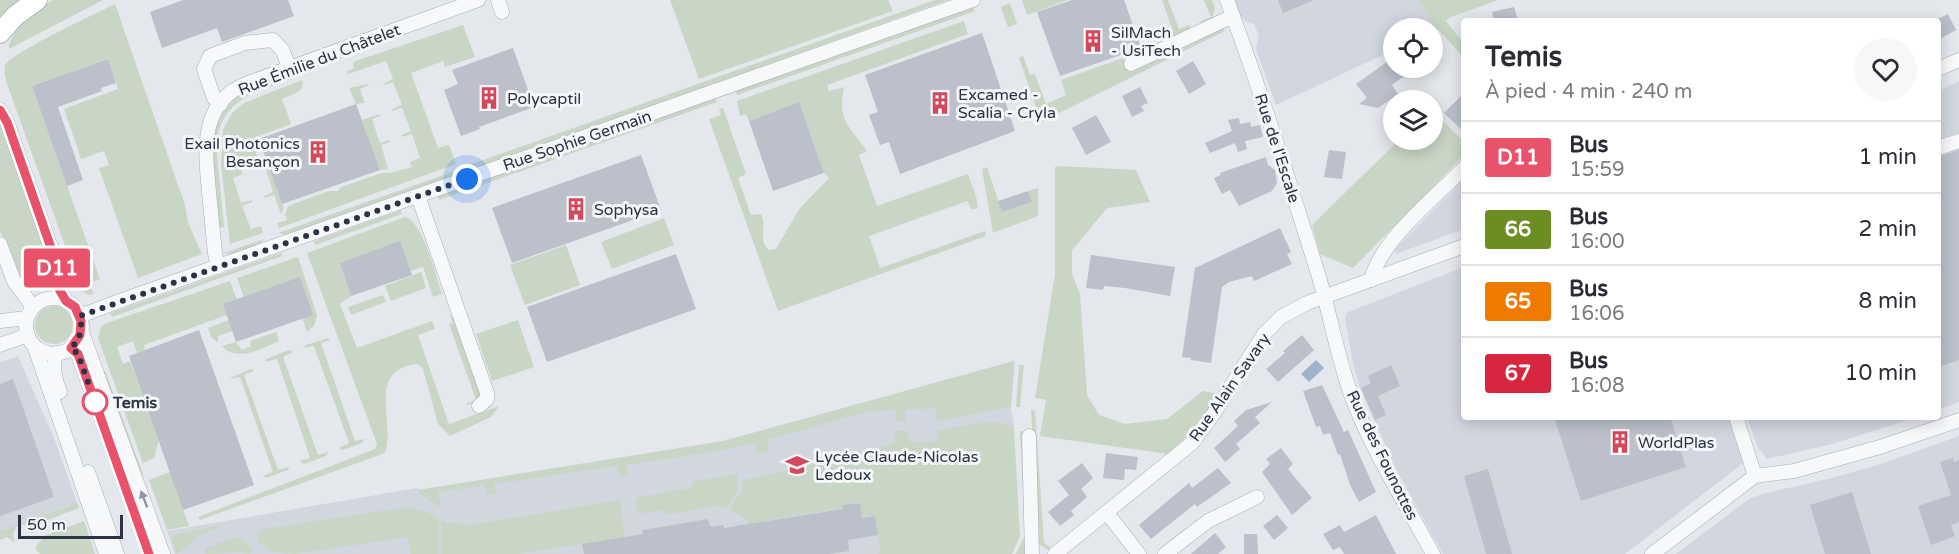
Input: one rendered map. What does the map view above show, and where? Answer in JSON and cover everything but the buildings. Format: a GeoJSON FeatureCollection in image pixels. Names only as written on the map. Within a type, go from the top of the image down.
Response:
{"type":"FeatureCollection","features":[{"type":"Feature","properties":{"kind":"highway"},"geometry":{"type":"LineString","coordinates":[[0,33],[15,16],[37,0]]}},
{"type":"Feature","properties":{"kind":"street","name":"Rue Émilie du Châtelet"},"geometry":{"type":"LineString","coordinates":[[218,267],[205,150],[208,125],[220,104],[238,87],[478,0]]}},
{"type":"Feature","properties":{"kind":"street","name":"Rue Sophie Germain"},"geometry":{"type":"LineString","coordinates":[[81,323],[218,267],[973,0]]}},
{"type":"Feature","properties":{"kind":"street","name":"Rue de l'Escale"},"geometry":{"type":"LineString","coordinates":[[1227,0],[1267,110],[1324,297]]}},
{"type":"Feature","properties":{"kind":"street"},"geometry":{"type":"LineString","coordinates":[[1131,63],[1233,15]]}},
{"type":"Feature","properties":{"kind":"street"},"geometry":{"type":"LineString","coordinates":[[220,104],[213,98],[204,69],[210,56],[245,43],[273,40],[283,51],[289,68]]}},
{"type":"Feature","properties":{"kind":"street"},"geometry":{"type":"LineString","coordinates":[[1941,68],[1959,60]]}},
{"type":"Feature","properties":{"kind":"street"},"geometry":{"type":"LineString","coordinates":[[0,110],[7,122],[57,265],[59,289],[66,301]]}},
{"type":"Feature","properties":{"kind":"street"},"geometry":{"type":"LineString","coordinates":[[1941,147],[1959,141]]}},
{"type":"Feature","properties":{"kind":"street"},"geometry":{"type":"LineString","coordinates":[[1371,280],[1377,262],[1389,243],[1461,171]]}},
{"type":"Feature","properties":{"kind":"street"},"geometry":{"type":"LineString","coordinates":[[418,196],[487,393],[487,399],[479,406]]}},
{"type":"Feature","properties":{"kind":"street"},"geometry":{"type":"LineString","coordinates":[[0,244],[14,281],[33,307]]}},
{"type":"Feature","properties":{"kind":"street"},"geometry":{"type":"LineString","coordinates":[[1324,297],[1461,247]]}},
{"type":"Feature","properties":{"kind":"street","name":"Rue Alain Savary"},"geometry":{"type":"LineString","coordinates":[[1055,554],[1192,442],[1212,416],[1264,334],[1281,316],[1324,297]]}},
{"type":"Feature","properties":{"kind":"street","name":"Rue des Founottes"},"geometry":{"type":"LineString","coordinates":[[1324,297],[1353,401],[1380,457],[1433,554]]}},
{"type":"Feature","properties":{"kind":"street"},"geometry":{"type":"LineString","coordinates":[[106,554],[26,320],[33,307],[49,298],[66,301],[75,307],[163,554]]}},
{"type":"Feature","properties":{"kind":"street"},"geometry":{"type":"LineString","coordinates":[[0,321],[26,320]]}},
{"type":"Feature","properties":{"kind":"street"},"geometry":{"type":"LineString","coordinates":[[31,340],[44,352],[56,353],[71,348],[78,340],[81,323]]}},
{"type":"Feature","properties":{"kind":"street"},"geometry":{"type":"LineString","coordinates":[[0,345],[31,340]]}},
{"type":"Feature","properties":{"kind":"street"},"geometry":{"type":"LineString","coordinates":[[71,348],[78,354],[150,554]]}},
{"type":"Feature","properties":{"kind":"street"},"geometry":{"type":"LineString","coordinates":[[56,353],[53,362],[56,380],[117,554]]}},
{"type":"Feature","properties":{"kind":"street"},"geometry":{"type":"LineString","coordinates":[[1737,420],[1755,476]]}},
{"type":"Feature","properties":{"kind":"street"},"geometry":{"type":"LineString","coordinates":[[1652,554],[1755,476],[1794,471],[1878,441],[1958,423]]}},
{"type":"Feature","properties":{"kind":"street"},"geometry":{"type":"LineString","coordinates":[[1029,436],[1032,554]]}},
{"type":"Feature","properties":{"kind":"street"},"geometry":{"type":"LineString","coordinates":[[1165,554],[1208,521],[1257,497]]}},
{"type":"Feature","properties":{"kind":"street"},"geometry":{"type":"LineString","coordinates":[[1107,513],[1139,554]]}},
{"type":"Feature","properties":{"kind":"shaded area"},"geometry":{"type":"Polygon","coordinates":[[[1234,0],[1418,0],[1430,18],[1383,18],[1383,55],[1276,105],[1256,49],[1259,36],[1254,24],[1246,22],[1239,14],[1234,0]]]}},
{"type":"Feature","properties":{"kind":"shaded area"},"geometry":{"type":"Polygon","coordinates":[[[1959,81],[1959,402],[1941,409],[1941,90],[1959,81]]]}},
{"type":"Feature","properties":{"kind":"shaded area"},"geometry":{"type":"Polygon","coordinates":[[[1461,182],[1461,230],[1396,254],[1395,249],[1461,182]]]}},
{"type":"Feature","properties":{"kind":"shaded area"},"geometry":{"type":"Polygon","coordinates":[[[1461,268],[1461,420],[1732,420],[1746,461],[1625,554],[1443,554],[1397,471],[1360,388],[1352,359],[1345,317],[1348,312],[1461,268]]]}},
{"type":"Feature","properties":{"kind":"shaded area"},"geometry":{"type":"Polygon","coordinates":[[[18,356],[54,438],[77,503],[0,531],[0,363],[18,356]]]}},
{"type":"Feature","properties":{"kind":"shaded area","name":"Lycée Claude-Nicolas Ledoux"},"geometry":{"type":"Polygon","coordinates":[[[1015,361],[1011,408],[1014,426],[1011,554],[175,554],[167,531],[417,488],[418,490],[723,442],[1015,361]]]}},
{"type":"Feature","properties":{"kind":"shaded area"},"geometry":{"type":"Polygon","coordinates":[[[1748,420],[1908,420],[1832,444],[1767,459],[1758,448],[1748,420]]]}},
{"type":"Feature","properties":{"kind":"shaded area"},"geometry":{"type":"Polygon","coordinates":[[[1959,436],[1959,554],[1676,554],[1749,499],[1881,464],[1959,436]]]}},
{"type":"Feature","properties":{"kind":"green space"},"geometry":{"type":"Polygon","coordinates":[[[0,0],[26,0],[5,17],[0,16],[0,0]]]}},
{"type":"Feature","properties":{"kind":"green space"},"geometry":{"type":"Polygon","coordinates":[[[53,0],[103,0],[9,49],[9,44],[16,31],[12,27],[53,0]]]}},
{"type":"Feature","properties":{"kind":"green space"},"geometry":{"type":"Polygon","coordinates":[[[670,0],[888,0],[893,11],[699,79],[670,0]]]}},
{"type":"Feature","properties":{"kind":"green space"},"geometry":{"type":"Polygon","coordinates":[[[935,0],[948,0],[476,169],[469,165],[935,0]]]}},
{"type":"Feature","properties":{"kind":"green space"},"geometry":{"type":"Polygon","coordinates":[[[1022,0],[1068,0],[1027,15],[1022,0]]]}},
{"type":"Feature","properties":{"kind":"green space"},"geometry":{"type":"Polygon","coordinates":[[[1162,0],[1168,0],[1179,29],[1189,25],[1191,30],[1176,36],[1163,35],[1173,31],[1162,0]]]}},
{"type":"Feature","properties":{"kind":"green space"},"geometry":{"type":"Polygon","coordinates":[[[1204,0],[1212,0],[1215,7],[1212,20],[1201,24],[1201,21],[1211,17],[1204,0]]]}},
{"type":"Feature","properties":{"kind":"green space"},"geometry":{"type":"Polygon","coordinates":[[[1418,0],[1498,0],[1451,17],[1446,21],[1461,40],[1461,55],[1443,35],[1443,18],[1430,18],[1418,0]]]}},
{"type":"Feature","properties":{"kind":"green space"},"geometry":{"type":"Polygon","coordinates":[[[1010,3],[1017,24],[1008,27],[1001,7],[1010,3]]]}},
{"type":"Feature","properties":{"kind":"green space"},"geometry":{"type":"Polygon","coordinates":[[[115,4],[185,205],[188,223],[202,254],[138,278],[99,168],[109,165],[104,151],[81,159],[64,109],[118,89],[108,59],[32,86],[100,279],[90,283],[93,294],[88,295],[81,290],[7,84],[4,67],[23,51],[115,4]]]}},
{"type":"Feature","properties":{"kind":"green space"},"geometry":{"type":"Polygon","coordinates":[[[973,7],[975,11],[737,95],[736,91],[973,7]]]}},
{"type":"Feature","properties":{"kind":"green space"},"geometry":{"type":"Polygon","coordinates":[[[964,21],[968,34],[827,85],[829,91],[844,87],[842,108],[844,116],[846,123],[867,151],[859,155],[877,206],[968,174],[976,196],[978,207],[975,209],[971,209],[967,201],[869,236],[880,268],[985,231],[986,236],[778,311],[709,119],[721,115],[719,109],[723,108],[746,174],[738,178],[751,215],[761,214],[765,246],[769,250],[776,249],[800,208],[829,178],[824,173],[799,102],[749,121],[746,114],[740,116],[737,101],[964,21]]]}},
{"type":"Feature","properties":{"kind":"green space"},"geometry":{"type":"Polygon","coordinates":[[[463,25],[475,57],[445,67],[443,61],[411,73],[438,148],[449,145],[456,164],[279,228],[277,223],[287,220],[285,214],[288,206],[329,191],[338,191],[341,187],[382,173],[412,167],[410,162],[420,158],[412,134],[402,137],[401,135],[411,131],[402,108],[392,111],[402,105],[393,82],[383,84],[393,79],[386,61],[348,74],[347,71],[354,68],[353,62],[463,25]]]}},
{"type":"Feature","properties":{"kind":"green space"},"geometry":{"type":"Polygon","coordinates":[[[1222,26],[1225,31],[1041,122],[1019,58],[1023,56],[1030,75],[1035,74],[1046,104],[1066,95],[1061,80],[1123,58],[1129,72],[1222,26]]]}},
{"type":"Feature","properties":{"kind":"green space"},"geometry":{"type":"Polygon","coordinates":[[[291,75],[292,79],[253,93],[232,107],[219,129],[216,145],[224,227],[219,228],[212,152],[221,117],[231,103],[247,91],[291,75]]]}},
{"type":"Feature","properties":{"kind":"green space"},"geometry":{"type":"Polygon","coordinates":[[[302,80],[300,90],[282,99],[291,124],[256,137],[260,148],[255,150],[258,158],[239,163],[243,174],[233,178],[241,203],[252,200],[242,206],[251,229],[261,226],[263,233],[230,244],[221,165],[223,130],[232,113],[244,103],[302,80]]]}},
{"type":"Feature","properties":{"kind":"green space"},"geometry":{"type":"Polygon","coordinates":[[[368,84],[360,89],[365,103],[356,104],[349,88],[368,84]]]}},
{"type":"Feature","properties":{"kind":"green space"},"geometry":{"type":"Polygon","coordinates":[[[715,99],[717,102],[439,200],[438,196],[715,99]]]}},
{"type":"Feature","properties":{"kind":"green space"},"geometry":{"type":"Polygon","coordinates":[[[380,114],[372,119],[380,143],[389,140],[390,142],[381,145],[388,169],[380,170],[362,120],[380,114]]]}},
{"type":"Feature","properties":{"kind":"green space"},"geometry":{"type":"Polygon","coordinates":[[[0,118],[53,274],[36,278],[24,285],[18,277],[0,230],[0,118]]]}},
{"type":"Feature","properties":{"kind":"green space"},"geometry":{"type":"Polygon","coordinates":[[[1443,121],[1461,139],[1461,158],[1353,268],[1320,254],[1312,225],[1389,150],[1443,150],[1443,121]]]}},
{"type":"Feature","properties":{"kind":"green space"},"geometry":{"type":"Polygon","coordinates":[[[265,163],[268,165],[284,208],[281,214],[274,195],[264,198],[273,192],[265,166],[255,170],[254,167],[265,163]]]}},
{"type":"Feature","properties":{"kind":"green space"},"geometry":{"type":"Polygon","coordinates":[[[987,167],[1002,212],[1032,202],[1028,191],[1038,188],[1038,216],[993,233],[982,169],[987,167]]]}},
{"type":"Feature","properties":{"kind":"green space"},"geometry":{"type":"Polygon","coordinates":[[[1055,167],[1136,170],[1150,202],[1107,208],[1072,250],[1072,274],[1080,294],[1087,395],[1099,415],[1125,424],[1167,419],[1203,391],[1220,394],[1193,430],[1168,454],[1040,436],[1046,400],[1035,398],[1055,274],[1055,167]]]}},
{"type":"Feature","properties":{"kind":"green space"},"geometry":{"type":"Polygon","coordinates":[[[458,170],[454,176],[286,235],[278,233],[458,170]]]}},
{"type":"Feature","properties":{"kind":"green space"},"geometry":{"type":"Polygon","coordinates":[[[401,210],[402,214],[315,245],[314,241],[401,210]]]}},
{"type":"Feature","properties":{"kind":"green space"},"geometry":{"type":"Polygon","coordinates":[[[405,217],[418,228],[442,294],[433,297],[423,267],[410,271],[400,242],[340,263],[351,296],[340,304],[357,348],[432,321],[435,329],[418,335],[449,424],[499,406],[491,417],[450,436],[438,424],[423,369],[418,364],[402,368],[392,376],[387,386],[385,453],[200,520],[198,517],[375,449],[377,444],[307,253],[405,217]]]}},
{"type":"Feature","properties":{"kind":"green space"},"geometry":{"type":"Polygon","coordinates":[[[664,218],[674,245],[612,269],[601,242],[664,218]]]}},
{"type":"Feature","properties":{"kind":"green space"},"geometry":{"type":"Polygon","coordinates":[[[264,239],[257,246],[246,251],[224,253],[264,239]]]}},
{"type":"Feature","properties":{"kind":"green space"},"geometry":{"type":"Polygon","coordinates":[[[566,245],[580,285],[525,305],[510,265],[566,245]]]}},
{"type":"Feature","properties":{"kind":"green space"},"geometry":{"type":"Polygon","coordinates":[[[281,253],[282,256],[112,317],[110,313],[281,253]]]}},
{"type":"Feature","properties":{"kind":"green space"},"geometry":{"type":"Polygon","coordinates":[[[298,257],[317,315],[314,326],[307,332],[302,318],[244,297],[237,278],[298,257]]]}},
{"type":"Feature","properties":{"kind":"green space"},"geometry":{"type":"Polygon","coordinates":[[[421,272],[426,288],[391,301],[385,286],[421,272]]]}},
{"type":"Feature","properties":{"kind":"green space"},"geometry":{"type":"Polygon","coordinates":[[[230,281],[237,300],[227,315],[144,345],[145,350],[137,353],[133,341],[117,347],[123,364],[130,361],[159,440],[154,458],[143,463],[98,338],[101,327],[104,324],[230,281]]]}},
{"type":"Feature","properties":{"kind":"green space"},"geometry":{"type":"Polygon","coordinates":[[[383,295],[386,302],[351,315],[348,307],[383,295]]]}},
{"type":"Feature","properties":{"kind":"green space"},"geometry":{"type":"Polygon","coordinates":[[[54,306],[61,307],[67,312],[72,318],[72,332],[67,338],[61,343],[54,344],[47,343],[41,338],[36,332],[35,325],[36,318],[41,312],[47,307],[54,306]]]}},
{"type":"Feature","properties":{"kind":"green space"},"geometry":{"type":"Polygon","coordinates":[[[450,316],[453,316],[480,394],[477,402],[467,405],[476,400],[449,324],[453,323],[450,316]]]}},
{"type":"Feature","properties":{"kind":"green space"},"geometry":{"type":"Polygon","coordinates":[[[229,320],[233,331],[218,336],[217,342],[211,337],[208,328],[229,320]]]}},
{"type":"Feature","properties":{"kind":"green space"},"geometry":{"type":"Polygon","coordinates":[[[518,320],[534,367],[492,381],[476,334],[518,320]]]}},
{"type":"Feature","properties":{"kind":"green space"},"geometry":{"type":"Polygon","coordinates":[[[276,332],[279,341],[250,353],[235,353],[222,346],[236,342],[242,350],[251,346],[250,341],[276,332]]]}},
{"type":"Feature","properties":{"kind":"green space"},"geometry":{"type":"Polygon","coordinates":[[[328,338],[330,340],[321,343],[355,441],[365,439],[362,443],[343,450],[339,448],[349,443],[314,346],[303,348],[328,338]]]}},
{"type":"Feature","properties":{"kind":"green space"},"geometry":{"type":"Polygon","coordinates":[[[289,350],[293,352],[283,357],[318,455],[328,452],[326,456],[304,464],[300,461],[310,458],[277,359],[265,362],[266,359],[289,350]]]}},
{"type":"Feature","properties":{"kind":"green space"},"geometry":{"type":"Polygon","coordinates":[[[1014,361],[1011,407],[938,421],[935,408],[905,410],[906,421],[896,421],[895,410],[866,412],[767,440],[769,451],[758,454],[754,443],[627,465],[627,475],[619,476],[617,466],[494,484],[496,494],[488,495],[485,485],[438,492],[441,506],[419,493],[418,490],[723,441],[1014,361]]]}},
{"type":"Feature","properties":{"kind":"green space"},"geometry":{"type":"Polygon","coordinates":[[[1019,365],[1024,365],[1020,407],[1016,407],[1019,365]]]}},
{"type":"Feature","properties":{"kind":"green space"},"geometry":{"type":"Polygon","coordinates":[[[251,369],[254,371],[244,375],[278,470],[289,467],[288,470],[266,478],[263,476],[273,472],[240,377],[228,379],[251,369]]]}},
{"type":"Feature","properties":{"kind":"green space"},"geometry":{"type":"Polygon","coordinates":[[[105,371],[143,474],[141,475],[101,372],[105,371]]]}},
{"type":"Feature","properties":{"kind":"green space"},"geometry":{"type":"Polygon","coordinates":[[[1031,410],[1035,411],[1044,543],[1051,548],[1048,550],[1039,544],[1031,410]]]}},
{"type":"Feature","properties":{"kind":"green space"},"geometry":{"type":"Polygon","coordinates":[[[999,422],[1014,428],[1020,536],[1012,554],[879,554],[881,549],[875,516],[862,517],[860,502],[842,505],[842,508],[748,524],[746,519],[729,510],[742,490],[743,480],[895,443],[895,431],[908,431],[909,442],[937,441],[937,430],[999,422]]]}},
{"type":"Feature","properties":{"kind":"green space"},"geometry":{"type":"Polygon","coordinates":[[[1020,431],[1022,431],[1030,548],[1028,554],[1016,554],[1025,535],[1020,431]]]}},
{"type":"Feature","properties":{"kind":"green space"},"geometry":{"type":"Polygon","coordinates":[[[170,472],[189,526],[167,530],[149,480],[170,472]]]}},
{"type":"Feature","properties":{"kind":"green space"},"geometry":{"type":"Polygon","coordinates":[[[737,474],[738,488],[726,509],[715,506],[665,515],[663,510],[637,514],[635,498],[690,488],[694,481],[737,474]]]}},
{"type":"Feature","properties":{"kind":"green space"},"geometry":{"type":"Polygon","coordinates":[[[620,500],[625,537],[518,554],[441,554],[441,520],[470,525],[620,500]]]}},
{"type":"Feature","properties":{"kind":"green space"},"geometry":{"type":"Polygon","coordinates":[[[77,503],[79,508],[40,523],[29,533],[26,524],[17,526],[13,534],[15,543],[7,537],[0,540],[0,531],[77,503]]]}},
{"type":"Feature","properties":{"kind":"green space"},"geometry":{"type":"Polygon","coordinates":[[[408,507],[439,518],[439,554],[411,554],[408,537],[295,554],[272,552],[257,541],[258,532],[263,529],[408,507]]]}},
{"type":"Feature","properties":{"kind":"green space"},"geometry":{"type":"Polygon","coordinates":[[[84,521],[95,554],[40,554],[35,548],[44,536],[84,521]]]}},
{"type":"Feature","properties":{"kind":"green space"},"geometry":{"type":"Polygon","coordinates":[[[219,525],[220,528],[198,536],[176,554],[171,536],[219,525]]]}},
{"type":"Feature","properties":{"kind":"green space"},"geometry":{"type":"Polygon","coordinates":[[[236,537],[245,540],[253,552],[249,554],[242,552],[205,554],[205,548],[236,537]]]}},
{"type":"Feature","properties":{"kind":"water"},"geometry":{"type":"Polygon","coordinates":[[[1316,360],[1324,368],[1309,382],[1301,374],[1316,360]]]}},
{"type":"Feature","properties":{"kind":"bus line","name":"D11"},"geometry":{"type":"LineString","coordinates":[[0,110],[7,122],[57,265],[59,289],[66,301],[75,307],[80,316],[82,326],[80,335],[71,348],[78,354],[149,554]]}},
{"type":"Feature","properties":{"kind":"place","name":"SilMach - UsiTech"},"geometry":{"type":"Point","coordinates":[1093,41]}},
{"type":"Feature","properties":{"kind":"place","name":"Polycaptil"},"geometry":{"type":"Point","coordinates":[489,98]}},
{"type":"Feature","properties":{"kind":"place","name":"Excamed - Scalia - Cryla"},"geometry":{"type":"Point","coordinates":[940,103]}},
{"type":"Feature","properties":{"kind":"place","name":"Exail Photonics Besançon"},"geometry":{"type":"Point","coordinates":[318,152]}},
{"type":"Feature","properties":{"kind":"place","name":"Sophysa"},"geometry":{"type":"Point","coordinates":[576,209]}},
{"type":"Feature","properties":{"kind":"place","name":"Temis"},"geometry":{"type":"Point","coordinates":[95,402]}},
{"type":"Feature","properties":{"kind":"place","name":"WorldPlas"},"geometry":{"type":"Point","coordinates":[1620,442]}},
{"type":"Feature","properties":{"kind":"place","name":"Lycée Claude-Nicolas Ledoux"},"geometry":{"type":"Point","coordinates":[797,465]}},
{"type":"Feature","properties":{"kind":"route"},"geometry":{"type":"LineString","coordinates":[[95,402],[78,354],[71,348],[80,335],[82,326],[80,316],[467,179]]}}]}
